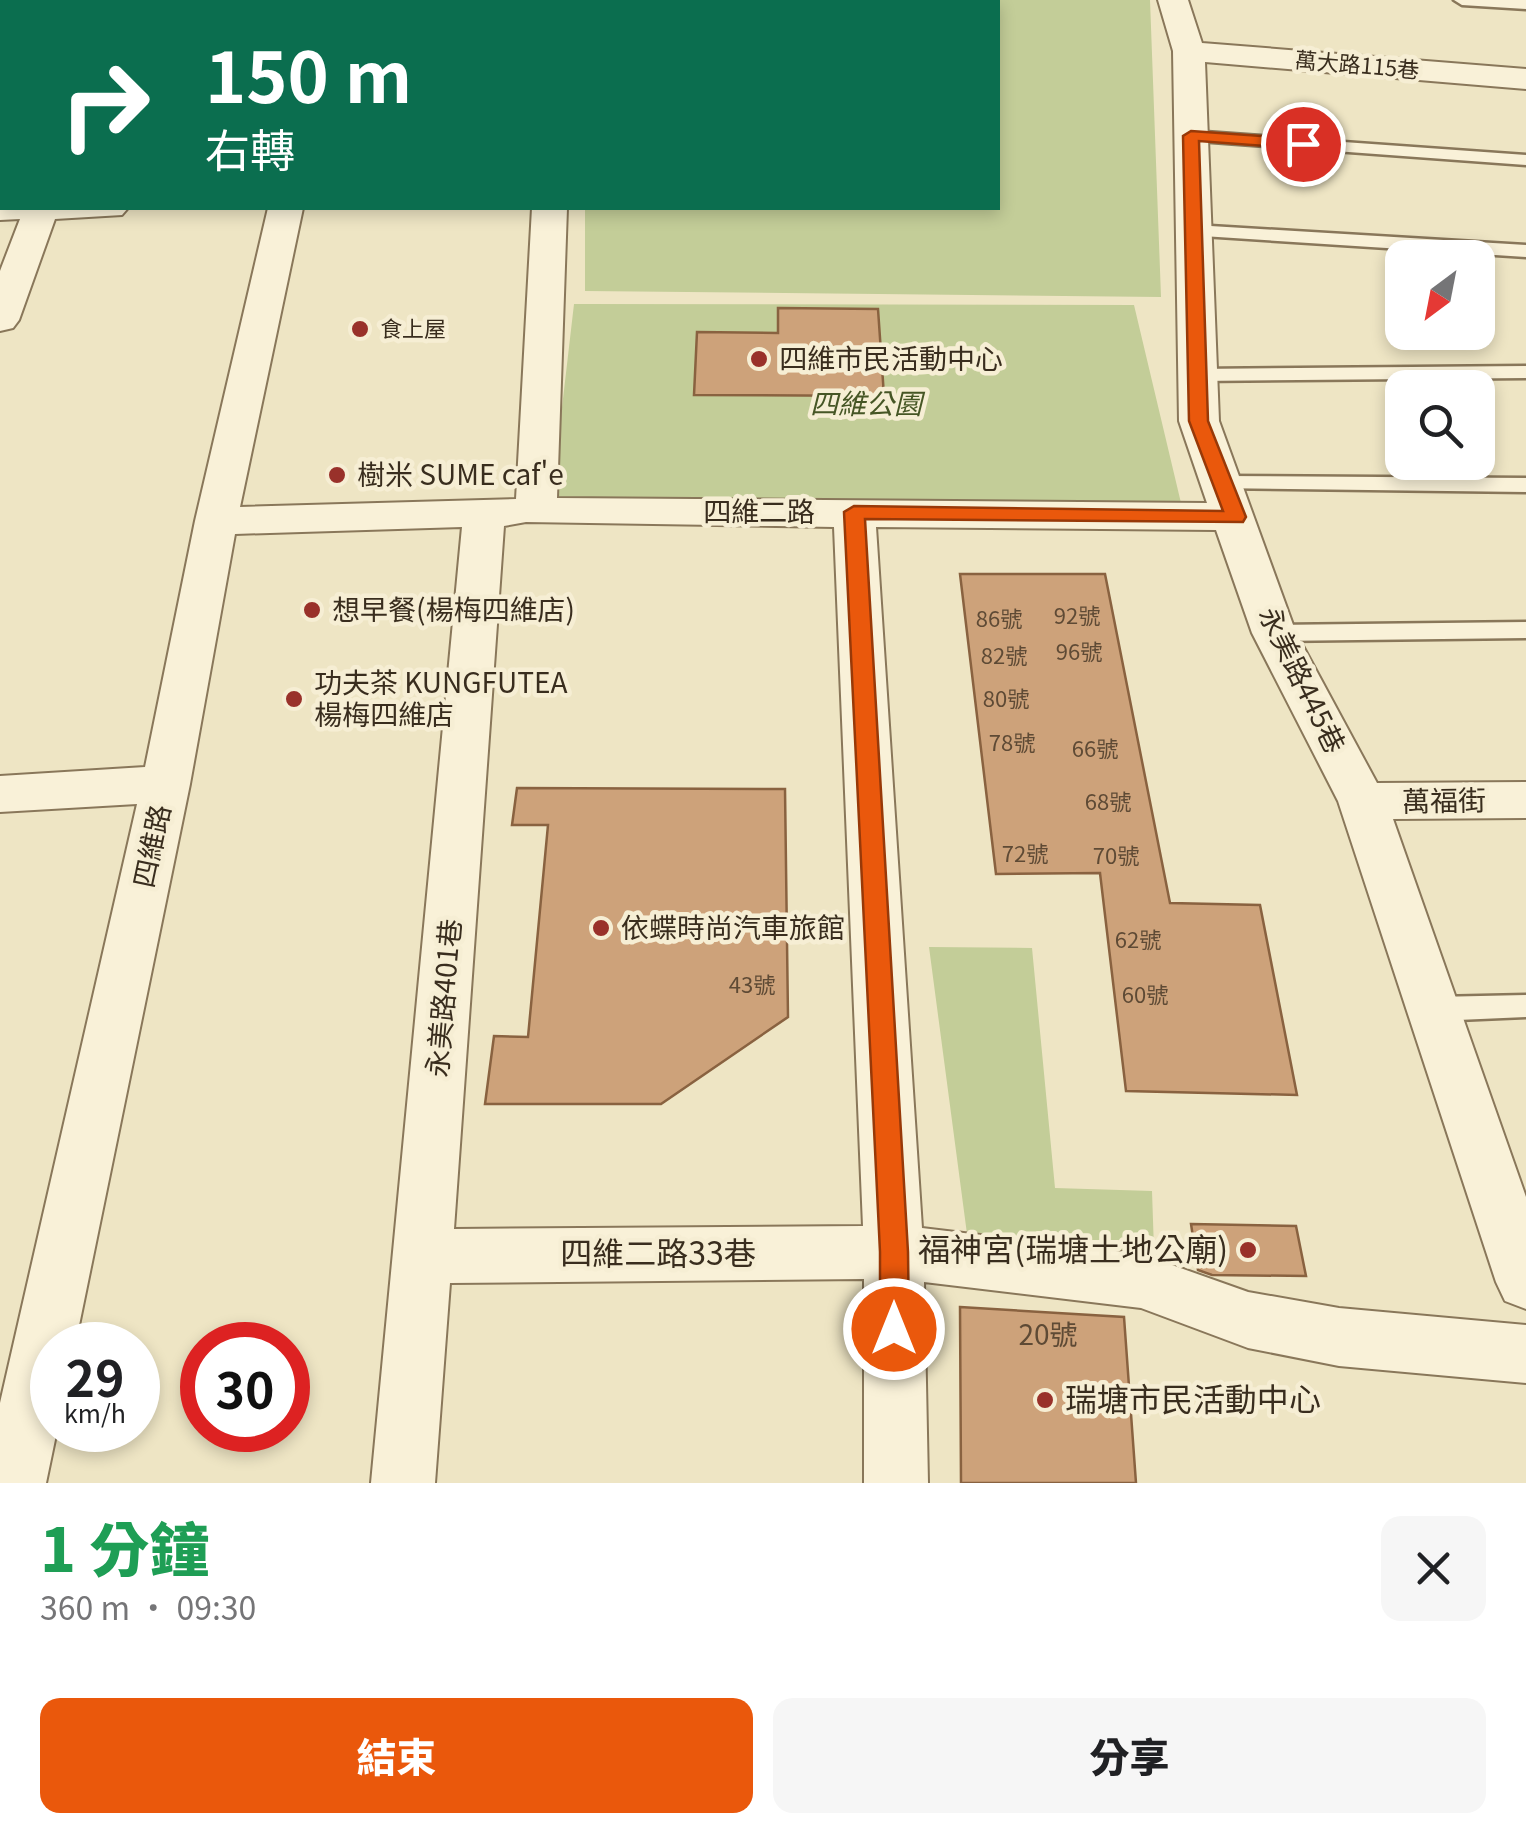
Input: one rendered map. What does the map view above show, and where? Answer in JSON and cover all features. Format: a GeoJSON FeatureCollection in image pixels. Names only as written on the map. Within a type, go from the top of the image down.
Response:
{"type":"FeatureCollection","features":[{"type":"Feature","properties":{"kind":"street","name":"永美路445巷"},"geometry":{"type":"LineString","coordinates":[[1173,0],[1189,50],[1198,421],[1274,633],[1362,802],[1514,1216],[1526,1282]]}},
{"type":"Feature","properties":{"kind":"street","name":"萬大路115巷"},"geometry":{"type":"LineString","coordinates":[[1189,50],[1526,80]]}},
{"type":"Feature","properties":{"kind":"street"},"geometry":{"type":"LineString","coordinates":[[0,320],[40,210]]}},
{"type":"Feature","properties":{"kind":"street","name":"四維路"},"geometry":{"type":"LineString","coordinates":[[14,1483],[166,784],[216,521],[285,210]]}},
{"type":"Feature","properties":{"kind":"street"},"geometry":{"type":"LineString","coordinates":[[536,511],[550,210]]}},
{"type":"Feature","properties":{"kind":"street"},"geometry":{"type":"LineString","coordinates":[[854,512],[1229,500]]}},
{"type":"Feature","properties":{"kind":"street","name":"四維二路"},"geometry":{"type":"LineString","coordinates":[[216,521],[536,511],[854,512],[894,1252],[896,1483]]}},
{"type":"Feature","properties":{"kind":"street","name":"永美路401巷"},"geometry":{"type":"LineString","coordinates":[[403,1483],[484,512]]}},
{"type":"Feature","properties":{"kind":"street"},"geometry":{"type":"LineString","coordinates":[[0,794],[166,784]]}},
{"type":"Feature","properties":{"kind":"street","name":"萬福街"},"geometry":{"type":"LineString","coordinates":[[1362,802],[1526,800]]}},
{"type":"Feature","properties":{"kind":"street","name":"四維二路33巷"},"geometry":{"type":"LineString","coordinates":[[422,1256],[894,1252],[1141,1280],[1248,1320],[1338,1337],[1526,1354]]}},
{"type":"Feature","properties":{"kind":"lane"},"geometry":{"type":"LineString","coordinates":[[1462,0],[1526,4]]}},
{"type":"Feature","properties":{"kind":"lane"},"geometry":{"type":"LineString","coordinates":[[1191,136],[1526,160]]}},
{"type":"Feature","properties":{"kind":"lane"},"geometry":{"type":"LineString","coordinates":[[1194,231],[1526,251]]}},
{"type":"Feature","properties":{"kind":"lane"},"geometry":{"type":"LineString","coordinates":[[1197,375],[1526,372]]}},
{"type":"Feature","properties":{"kind":"lane"},"geometry":{"type":"LineString","coordinates":[[1229,500],[1526,485]]}},
{"type":"Feature","properties":{"kind":"lane"},"geometry":{"type":"LineString","coordinates":[[1274,633],[1526,630]]}},
{"type":"Feature","properties":{"kind":"lane"},"geometry":{"type":"LineString","coordinates":[[1435,1009],[1526,1006]]}},
{"type":"Feature","properties":{"kind":"green space"},"geometry":{"type":"Polygon","coordinates":[[[1000,0],[1150,0],[1161,297],[585,291],[585,210],[1000,210],[1000,0]]]}},
{"type":"Feature","properties":{"kind":"green space","name":"四維公園"},"geometry":{"type":"Polygon","coordinates":[[[574,304],[1134,305],[1181,503],[551,502],[574,304]]]}},
{"type":"Feature","properties":{"kind":"green space"},"geometry":{"type":"Polygon","coordinates":[[[929,947],[1032,948],[1055,1188],[1152,1191],[1154,1250],[969,1249],[929,947]]]}},
{"type":"Feature","properties":{"kind":"building"},"geometry":{"type":"Polygon","coordinates":[[[778,308],[878,309],[884,396],[694,395],[697,332],[778,333],[778,308]]]}},
{"type":"Feature","properties":{"kind":"building"},"geometry":{"type":"Polygon","coordinates":[[[960,574],[1105,574],[1170,903],[1260,905],[1297,1095],[1126,1091],[1100,873],[996,874],[960,574]]]}},
{"type":"Feature","properties":{"kind":"building","name":"依蝶時尚汽車旅館"},"geometry":{"type":"Polygon","coordinates":[[[517,788],[785,789],[788,1017],[661,1104],[485,1104],[494,1036],[528,1037],[548,825],[512,825],[517,788]]]}},
{"type":"Feature","properties":{"kind":"building","name":"福神宮(瑞塘土地公廟)"},"geometry":{"type":"Polygon","coordinates":[[[1191,1224],[1296,1226],[1306,1276],[1212,1275],[1198,1270],[1191,1224]]]}},
{"type":"Feature","properties":{"kind":"building","name":"瑞塘市民活動中心"},"geometry":{"type":"Polygon","coordinates":[[[960,1307],[1124,1317],[1136,1483],[961,1483],[960,1307]]]}},
{"type":"Feature","properties":{"kind":"place","name":"食上屋"},"geometry":{"type":"Point","coordinates":[360,329]}},
{"type":"Feature","properties":{"kind":"place","name":"四維市民活動中心"},"geometry":{"type":"Point","coordinates":[759,359]}},
{"type":"Feature","properties":{"kind":"place","name":"樹米 SUME caf'e"},"geometry":{"type":"Point","coordinates":[337,475]}},
{"type":"Feature","properties":{"kind":"place","name":"想早餐(楊梅四維店)"},"geometry":{"type":"Point","coordinates":[312,610]}},
{"type":"Feature","properties":{"kind":"place","name":"功夫茶 KUNGFUTEA 楊梅四維店"},"geometry":{"type":"Point","coordinates":[294,699]}},
{"type":"Feature","properties":{"kind":"place","name":"依蝶時尚汽車旅館"},"geometry":{"type":"Point","coordinates":[601,928]}},
{"type":"Feature","properties":{"kind":"place","name":"福神宮(瑞塘土地公廟)"},"geometry":{"type":"Point","coordinates":[1248,1250]}},
{"type":"Feature","properties":{"kind":"place","name":"瑞塘市民活動中心"},"geometry":{"type":"Point","coordinates":[1045,1400]}},
{"type":"Feature","properties":{"kind":"route"},"geometry":{"type":"LineString","coordinates":[[894,1329],[894,1252],[854,512],[1236,517],[1198,421],[1191,136],[1303,144]]}}]}
